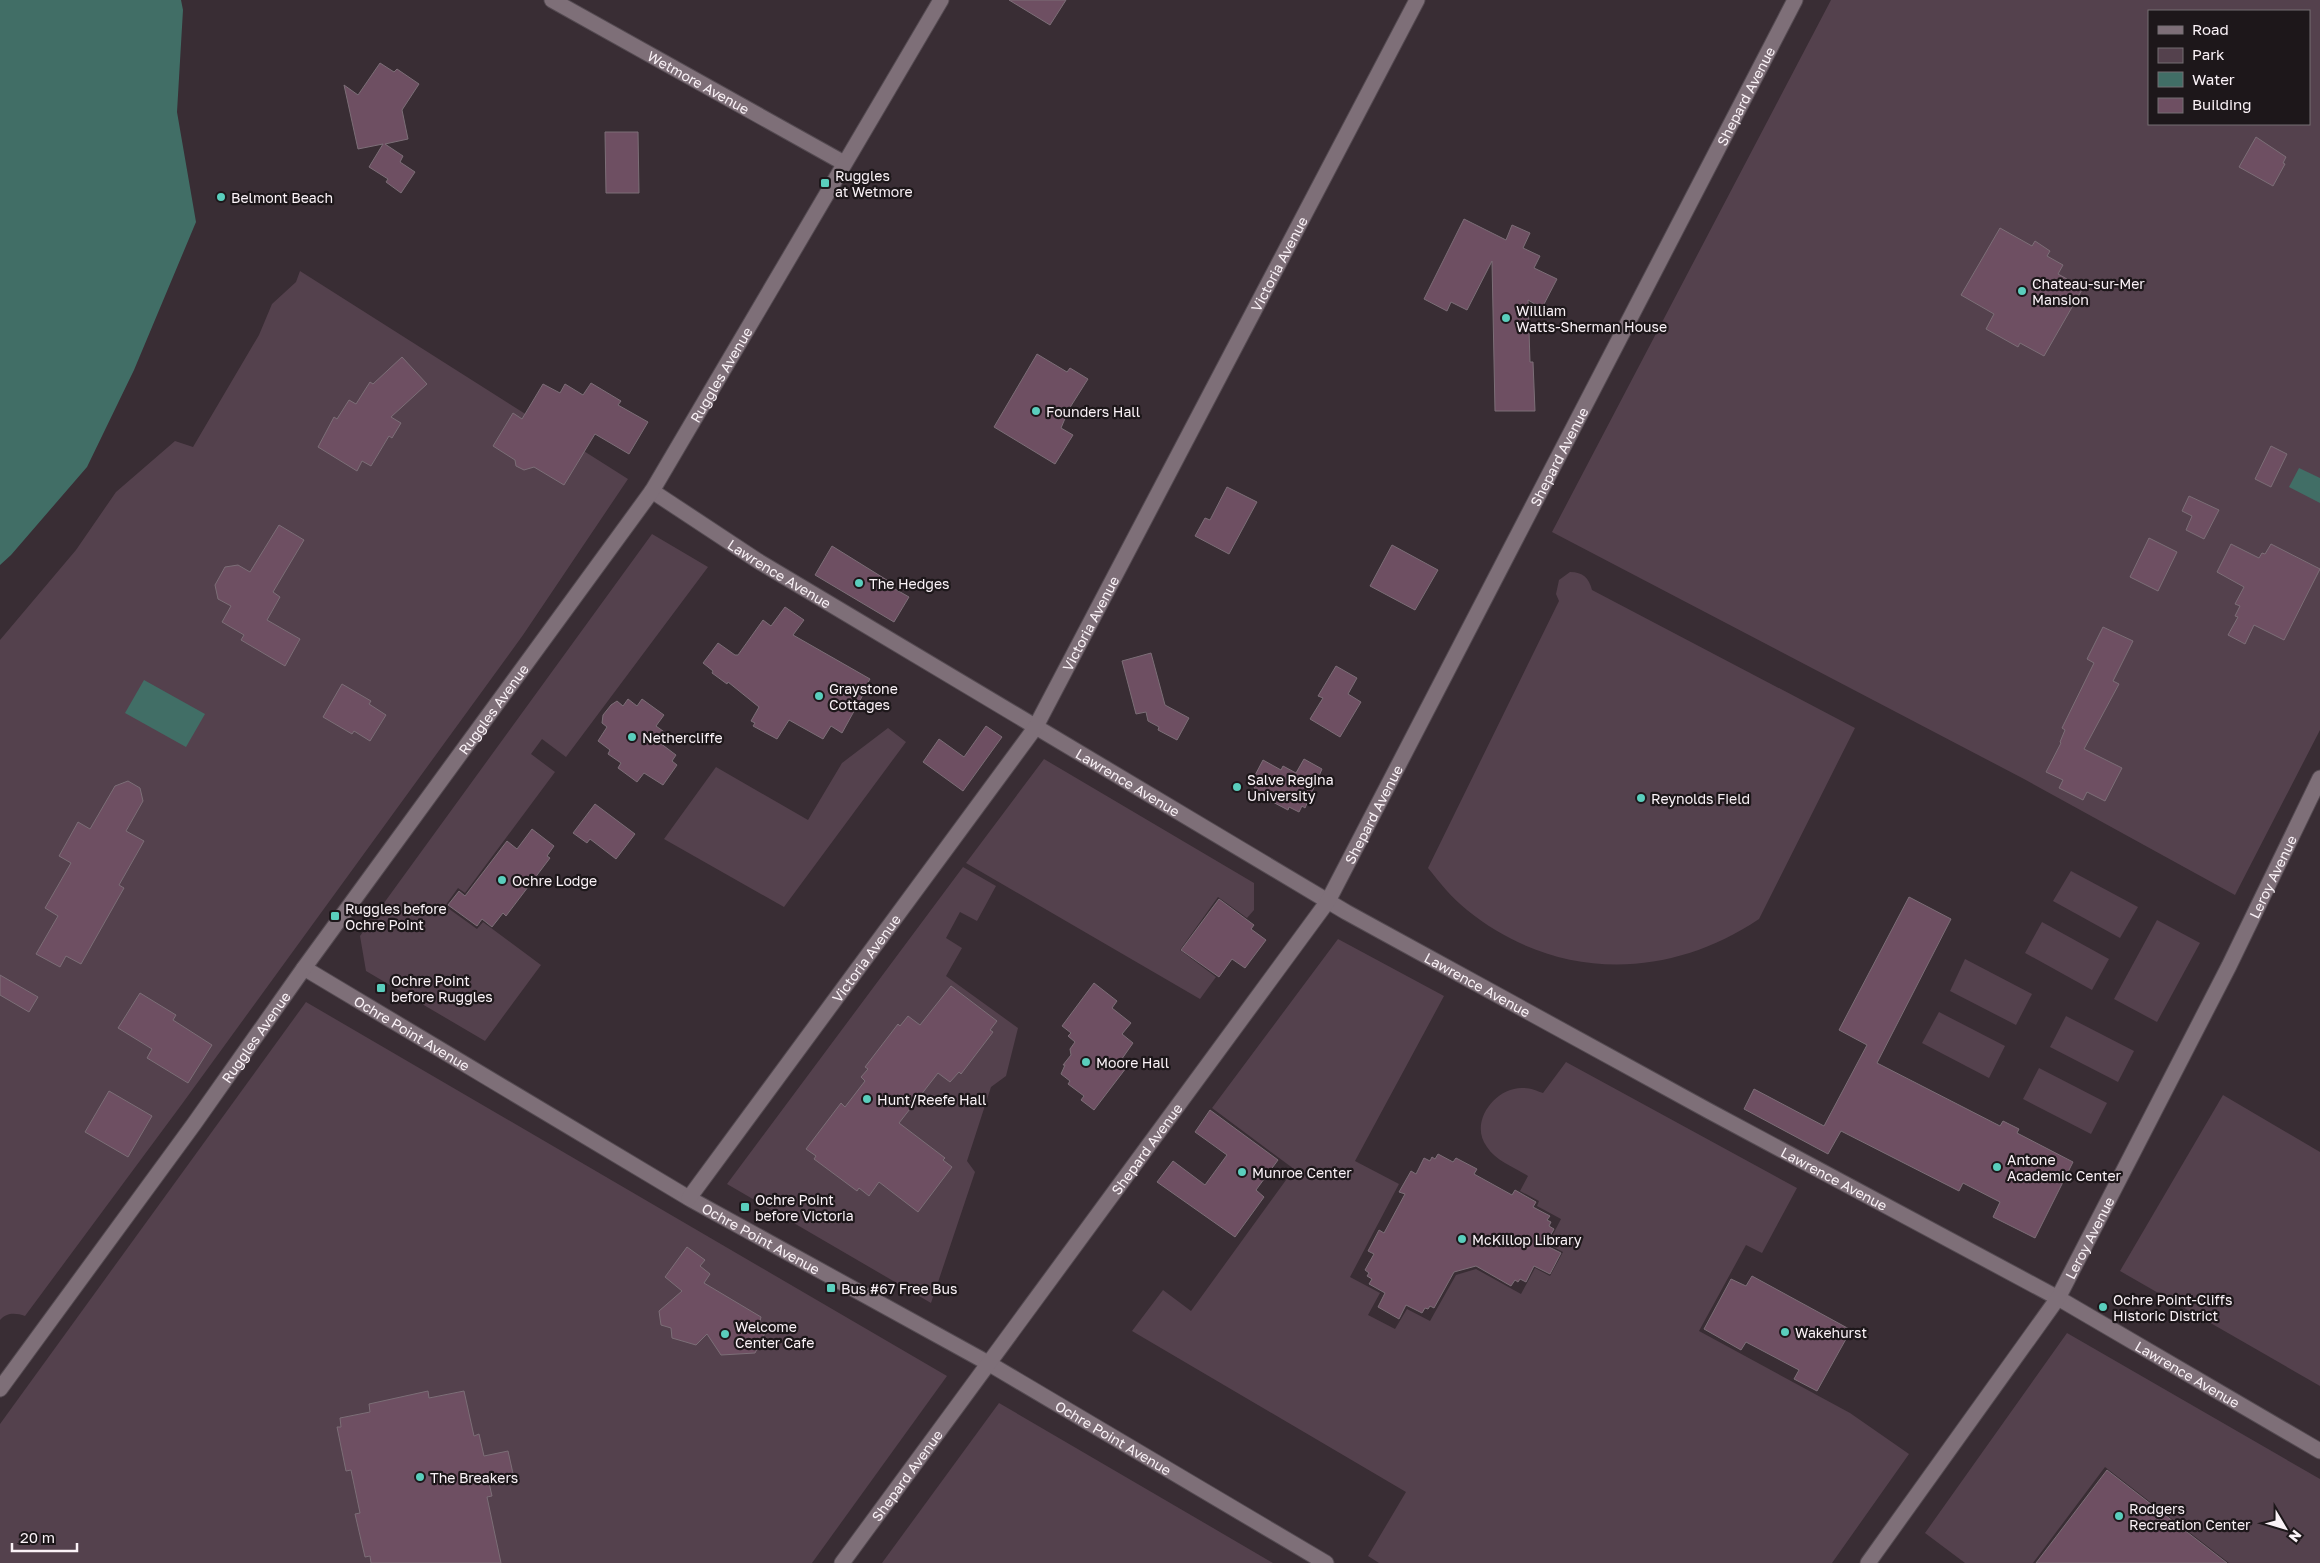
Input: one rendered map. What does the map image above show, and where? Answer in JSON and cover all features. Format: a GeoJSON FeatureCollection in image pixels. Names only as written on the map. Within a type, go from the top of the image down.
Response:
{"type":"FeatureCollection","features":[{"type":"Feature","properties":{"kind":"street","name":"Wetmore Avenue"},"geometry":{"type":"LineString","coordinates":[[552,0],[844,163]]}},
{"type":"Feature","properties":{"kind":"street","name":"Ruggles Avenue"},"geometry":{"type":"LineString","coordinates":[[0,1389],[652,491],[941,0]]}},
{"type":"Feature","properties":{"kind":"street","name":"Victoria Avenue"},"geometry":{"type":"LineString","coordinates":[[689,1198],[1035,728],[1417,0]]}},
{"type":"Feature","properties":{"kind":"street","name":"Shepard Avenue"},"geometry":{"type":"LineString","coordinates":[[842,1563],[1328,901],[1796,0]]}},
{"type":"Feature","properties":{"kind":"street","name":"Lawrence Avenue"},"geometry":{"type":"LineString","coordinates":[[652,491],[758,560],[1035,728],[1328,901],[1700,1107],[2058,1298],[2320,1451]]}},
{"type":"Feature","properties":{"kind":"street","name":"Leroy Avenue"},"geometry":{"type":"LineString","coordinates":[[1868,1563],[2058,1298],[2229,966],[2320,778]]}},
{"type":"Feature","properties":{"kind":"street","name":"Ochre Point Avenue"},"geometry":{"type":"LineString","coordinates":[[304,968],[689,1198],[988,1363],[1326,1563]]}},
{"type":"Feature","properties":{"kind":"green space"},"geometry":{"type":"Polygon","coordinates":[[[1831,0],[2320,0],[2320,730],[2235,895],[2024,779],[1552,532],[1831,0]]]}},
{"type":"Feature","properties":{"kind":"green space"},"geometry":{"type":"Polygon","coordinates":[[[300,271],[628,479],[523,635],[182,1104],[25,1316],[12,1314],[0,1320],[0,640],[76,550],[116,492],[175,441],[193,447],[259,335],[272,304],[296,282],[300,271]]]}},
{"type":"Feature","properties":{"kind":"green space"},"geometry":{"type":"Polygon","coordinates":[[[652,534],[708,567],[566,757],[542,739],[531,754],[555,772],[465,893],[458,888],[445,906],[477,929],[483,922],[541,965],[485,1041],[366,971],[360,936],[652,534]]]}},
{"type":"Feature","properties":{"kind":"green space","name":"Reynolds Field"},"geometry":{"type":"Polygon","coordinates":[[[1570,572],[1585,576],[1592,590],[1855,728],[1759,919],[1724,939],[1687,954],[1649,962],[1612,964],[1574,960],[1537,950],[1501,933],[1467,910],[1451,895],[1428,868],[1559,601],[1556,594],[1559,580],[1570,572]]]}},
{"type":"Feature","properties":{"kind":"green space"},"geometry":{"type":"Polygon","coordinates":[[[888,728],[906,742],[784,907],[664,839],[716,767],[808,820],[842,763],[888,728]]]}},
{"type":"Feature","properties":{"kind":"green space"},"geometry":{"type":"Polygon","coordinates":[[[1044,759],[1254,883],[1254,910],[1247,918],[1218,897],[1180,950],[1216,977],[1200,999],[966,863],[1044,759]]]}},
{"type":"Feature","properties":{"kind":"green space"},"geometry":{"type":"Polygon","coordinates":[[[963,867],[996,886],[977,921],[960,912],[946,938],[962,948],[946,976],[1018,1028],[1006,1076],[991,1087],[967,1161],[975,1172],[931,1303],[727,1184],[963,867]]]}},
{"type":"Feature","properties":{"kind":"green space"},"geometry":{"type":"Polygon","coordinates":[[[2071,871],[2138,907],[2120,938],[2053,901],[2071,871]]]}},
{"type":"Feature","properties":{"kind":"green space"},"geometry":{"type":"Polygon","coordinates":[[[2157,920],[2200,943],[2157,1022],[2114,999],[2157,920]]]}},
{"type":"Feature","properties":{"kind":"green space"},"geometry":{"type":"Polygon","coordinates":[[[2042,922],[2109,959],[2092,990],[2025,953],[2042,922]]]}},
{"type":"Feature","properties":{"kind":"green space"},"geometry":{"type":"Polygon","coordinates":[[[1338,939],[1444,996],[1355,1161],[1399,1184],[1350,1277],[1380,1293],[1368,1315],[1395,1329],[1407,1309],[1430,1321],[1456,1275],[1476,1269],[1521,1294],[1535,1268],[1550,1276],[1563,1252],[1548,1244],[1561,1219],[1537,1206],[1539,1201],[1520,1191],[1528,1176],[1500,1160],[1491,1152],[1482,1137],[1481,1127],[1488,1107],[1495,1099],[1514,1089],[1527,1088],[1543,1093],[1566,1062],[1797,1188],[1762,1253],[1746,1245],[1699,1331],[1850,1413],[1909,1454],[1832,1563],[1379,1563],[1368,1556],[1406,1492],[1132,1331],[1163,1290],[1191,1311],[1294,1169],[1212,1108],[1338,939]]]}},
{"type":"Feature","properties":{"kind":"green space"},"geometry":{"type":"Polygon","coordinates":[[[1965,959],[2032,994],[2016,1025],[1950,991],[1965,959]]]}},
{"type":"Feature","properties":{"kind":"green space"},"geometry":{"type":"Polygon","coordinates":[[[306,1002],[947,1376],[812,1563],[0,1563],[0,1424],[306,1002]]]}},
{"type":"Feature","properties":{"kind":"green space"},"geometry":{"type":"Polygon","coordinates":[[[1939,1012],[2005,1046],[1989,1078],[1922,1043],[1939,1012]]]}},
{"type":"Feature","properties":{"kind":"green space"},"geometry":{"type":"Polygon","coordinates":[[[2066,1016],[2134,1051],[2118,1082],[2050,1047],[2066,1016]]]}},
{"type":"Feature","properties":{"kind":"green space"},"geometry":{"type":"Polygon","coordinates":[[[2039,1068],[2107,1103],[2091,1134],[2023,1099],[2039,1068]]]}},
{"type":"Feature","properties":{"kind":"green space"},"geometry":{"type":"Polygon","coordinates":[[[2223,1095],[2320,1152],[2320,1386],[2120,1271],[2223,1095]]]}},
{"type":"Feature","properties":{"kind":"green space"},"geometry":{"type":"Polygon","coordinates":[[[2067,1333],[2320,1479],[2320,1563],[2229,1563],[2105,1467],[2033,1563],[1965,1563],[1925,1533],[2067,1333]]]}},
{"type":"Feature","properties":{"kind":"green space"},"geometry":{"type":"Polygon","coordinates":[[[999,1403],[1273,1563],[882,1563],[999,1403]]]}},
{"type":"Feature","properties":{"kind":"water"},"geometry":{"type":"Polygon","coordinates":[[[0,0],[181,0],[183,10],[177,112],[196,222],[134,370],[87,467],[11,555],[0,565],[0,0]]]}},
{"type":"Feature","properties":{"kind":"water"},"geometry":{"type":"Polygon","coordinates":[[[2299,468],[2320,478],[2320,503],[2289,487],[2299,468]]]}},
{"type":"Feature","properties":{"kind":"water"},"geometry":{"type":"Polygon","coordinates":[[[144,680],[205,714],[186,747],[125,713],[144,680]]]}},
{"type":"Feature","properties":{"kind":"building"},"geometry":{"type":"Polygon","coordinates":[[[1009,0],[1066,0],[1050,25],[1009,0]]]}},
{"type":"Feature","properties":{"kind":"building"},"geometry":{"type":"Polygon","coordinates":[[[380,63],[394,72],[397,69],[419,84],[402,110],[408,139],[385,144],[403,156],[400,162],[415,172],[401,193],[386,182],[388,179],[369,167],[383,144],[358,149],[344,85],[358,95],[380,63]]]}},
{"type":"Feature","properties":{"kind":"building"},"geometry":{"type":"Polygon","coordinates":[[[605,132],[638,132],[639,193],[606,193],[605,132]]]}},
{"type":"Feature","properties":{"kind":"building"},"geometry":{"type":"Polygon","coordinates":[[[2256,137],[2286,157],[2283,163],[2285,164],[2273,186],[2239,167],[2256,137]]]}},
{"type":"Feature","properties":{"kind":"building","name":"William Watts-Sherman House"},"geometry":{"type":"Polygon","coordinates":[[[1464,219],[1506,240],[1512,225],[1530,233],[1523,248],[1540,256],[1534,268],[1557,279],[1542,308],[1528,300],[1530,362],[1533,362],[1535,411],[1495,411],[1492,261],[1467,310],[1451,302],[1447,311],[1424,299],[1464,219]]]}},
{"type":"Feature","properties":{"kind":"building","name":"Chateau-sur-Mer Mansion"},"geometry":{"type":"Polygon","coordinates":[[[2000,228],[2032,246],[2035,241],[2050,251],[2047,256],[2063,265],[2058,274],[2083,288],[2044,356],[2020,343],[2018,347],[1986,329],[1994,314],[1961,295],[2000,228]]]}},
{"type":"Feature","properties":{"kind":"building","name":"Founders Hall"},"geometry":{"type":"Polygon","coordinates":[[[1037,354],[1067,372],[1070,368],[1088,379],[1069,409],[1061,428],[1073,435],[1055,464],[994,427],[1037,354]]]}},
{"type":"Feature","properties":{"kind":"building"},"geometry":{"type":"Polygon","coordinates":[[[402,357],[427,384],[391,417],[401,423],[392,438],[389,436],[371,466],[362,461],[357,471],[318,447],[334,417],[337,419],[349,400],[356,404],[370,382],[373,384],[402,357]]]}},
{"type":"Feature","properties":{"kind":"building"},"geometry":{"type":"Polygon","coordinates":[[[591,383],[621,401],[618,405],[648,422],[629,454],[595,434],[564,485],[534,467],[524,470],[516,466],[515,460],[493,446],[513,413],[522,419],[543,384],[560,393],[565,384],[583,395],[591,383]]]}},
{"type":"Feature","properties":{"kind":"building"},"geometry":{"type":"Polygon","coordinates":[[[2271,446],[2287,454],[2271,487],[2255,479],[2271,446]]]}},
{"type":"Feature","properties":{"kind":"building"},"geometry":{"type":"Polygon","coordinates":[[[1227,487],[1257,502],[1229,554],[1195,536],[1205,518],[1210,520],[1227,487]]]}},
{"type":"Feature","properties":{"kind":"building"},"geometry":{"type":"Polygon","coordinates":[[[2189,496],[2219,510],[2204,539],[2186,530],[2192,516],[2182,511],[2189,496]]]}},
{"type":"Feature","properties":{"kind":"building"},"geometry":{"type":"Polygon","coordinates":[[[279,525],[304,540],[273,592],[280,597],[267,620],[300,639],[285,666],[241,640],[244,635],[222,622],[231,606],[218,599],[215,585],[225,567],[238,565],[250,572],[279,525]]]}},
{"type":"Feature","properties":{"kind":"building"},"geometry":{"type":"Polygon","coordinates":[[[2149,538],[2177,552],[2158,591],[2130,577],[2149,538]]]}},
{"type":"Feature","properties":{"kind":"building"},"geometry":{"type":"Polygon","coordinates":[[[2231,544],[2259,558],[2262,553],[2265,554],[2271,544],[2320,569],[2284,640],[2254,625],[2245,644],[2228,635],[2238,617],[2235,616],[2240,606],[2235,604],[2244,587],[2217,572],[2231,544]]]}},
{"type":"Feature","properties":{"kind":"building"},"geometry":{"type":"Polygon","coordinates":[[[1392,545],[1438,570],[1415,610],[1370,586],[1392,545]]]}},
{"type":"Feature","properties":{"kind":"building","name":"The Hedges"},"geometry":{"type":"Polygon","coordinates":[[[832,546],[890,582],[888,585],[909,597],[894,622],[815,575],[832,546]]]}},
{"type":"Feature","properties":{"kind":"building"},"geometry":{"type":"Polygon","coordinates":[[[785,607],[804,620],[793,635],[870,679],[842,733],[831,726],[823,739],[789,720],[777,739],[753,726],[755,723],[751,721],[759,707],[728,682],[727,684],[712,673],[713,671],[703,663],[718,643],[735,655],[738,655],[763,620],[771,626],[785,607]]]}},
{"type":"Feature","properties":{"kind":"building"},"geometry":{"type":"Polygon","coordinates":[[[2103,627],[2133,641],[2113,681],[2119,684],[2084,749],[2122,768],[2105,801],[2087,792],[2083,800],[2059,788],[2063,780],[2046,772],[2061,743],[2065,730],[2062,728],[2094,663],[2087,659],[2103,627]]]}},
{"type":"Feature","properties":{"kind":"building"},"geometry":{"type":"Polygon","coordinates":[[[1151,653],[1165,705],[1189,718],[1177,740],[1158,730],[1159,727],[1148,721],[1146,712],[1136,714],[1122,661],[1151,653]]]}},
{"type":"Feature","properties":{"kind":"building"},"geometry":{"type":"Polygon","coordinates":[[[1336,666],[1357,678],[1348,694],[1361,702],[1340,737],[1310,719],[1323,698],[1318,696],[1336,666]]]}},
{"type":"Feature","properties":{"kind":"building"},"geometry":{"type":"Polygon","coordinates":[[[342,684],[371,701],[369,704],[386,715],[370,741],[354,731],[352,734],[323,717],[342,684]]]}},
{"type":"Feature","properties":{"kind":"building","name":"Nethercliffe"},"geometry":{"type":"Polygon","coordinates":[[[628,699],[637,706],[642,699],[664,715],[656,726],[667,734],[660,743],[676,755],[672,761],[677,765],[663,785],[644,773],[637,782],[618,768],[621,763],[608,754],[610,750],[598,741],[607,727],[602,723],[603,715],[617,701],[623,706],[628,699]]]}},
{"type":"Feature","properties":{"kind":"building"},"geometry":{"type":"Polygon","coordinates":[[[986,726],[1002,737],[963,791],[923,762],[939,739],[964,757],[986,726]]]}},
{"type":"Feature","properties":{"kind":"building"},"geometry":{"type":"Polygon","coordinates":[[[1304,759],[1322,769],[1305,808],[1302,806],[1299,812],[1289,807],[1288,810],[1265,798],[1267,795],[1254,788],[1257,783],[1252,781],[1263,760],[1281,770],[1283,766],[1296,773],[1304,759]]]}},
{"type":"Feature","properties":{"kind":"building"},"geometry":{"type":"Polygon","coordinates":[[[128,781],[140,788],[143,801],[126,831],[144,841],[119,885],[124,888],[81,964],[66,956],[60,967],[36,954],[58,916],[45,908],[71,863],[59,856],[78,822],[90,829],[115,786],[128,781]]]}},
{"type":"Feature","properties":{"kind":"building"},"geometry":{"type":"Polygon","coordinates":[[[595,804],[635,834],[616,859],[590,839],[587,843],[573,833],[595,804]]]}},
{"type":"Feature","properties":{"kind":"building","name":"Ochre Lodge"},"geometry":{"type":"Polygon","coordinates":[[[532,829],[554,846],[547,856],[550,858],[506,916],[503,913],[492,927],[482,919],[477,926],[448,905],[459,891],[465,896],[507,841],[517,849],[532,829]]]}},
{"type":"Feature","properties":{"kind":"building"},"geometry":{"type":"Polygon","coordinates":[[[1909,897],[1951,919],[1877,1063],[2000,1126],[2003,1121],[2019,1129],[2017,1133],[2073,1162],[2035,1238],[1993,1217],[2000,1202],[1963,1183],[1959,1191],[1841,1131],[1828,1154],[1744,1109],[1754,1089],[1824,1126],[1867,1045],[1839,1030],[1909,897]]]}},
{"type":"Feature","properties":{"kind":"building"},"geometry":{"type":"Polygon","coordinates":[[[1219,899],[1254,925],[1251,929],[1266,940],[1245,968],[1232,959],[1219,977],[1181,950],[1219,899]]]}},
{"type":"Feature","properties":{"kind":"building"},"geometry":{"type":"Polygon","coordinates":[[[0,975],[38,997],[29,1012],[0,995],[0,975]]]}},
{"type":"Feature","properties":{"kind":"building","name":"Moore Hall"},"geometry":{"type":"Polygon","coordinates":[[[1094,983],[1117,1001],[1112,1008],[1131,1023],[1122,1034],[1133,1043],[1119,1063],[1126,1068],[1094,1110],[1081,1100],[1084,1096],[1068,1084],[1070,1081],[1061,1074],[1065,1065],[1063,1065],[1071,1055],[1070,1049],[1075,1042],[1068,1036],[1071,1033],[1062,1026],[1094,983]]]}},
{"type":"Feature","properties":{"kind":"building","name":"Hunt/Reefe Hall"},"geometry":{"type":"Polygon","coordinates":[[[951,986],[997,1021],[990,1030],[993,1032],[961,1074],[959,1072],[950,1082],[938,1073],[899,1123],[945,1158],[943,1160],[952,1167],[918,1212],[879,1182],[869,1196],[859,1188],[857,1191],[814,1159],[816,1156],[806,1149],[841,1103],[845,1107],[865,1081],[861,1077],[868,1069],[865,1067],[898,1024],[900,1026],[908,1016],[920,1025],[951,986]]]}},
{"type":"Feature","properties":{"kind":"building"},"geometry":{"type":"Polygon","coordinates":[[[140,993],[176,1015],[173,1020],[212,1045],[188,1083],[147,1058],[152,1049],[118,1028],[140,993]]]}},
{"type":"Feature","properties":{"kind":"building"},"geometry":{"type":"Polygon","coordinates":[[[109,1091],[152,1116],[128,1157],[85,1132],[109,1091]]]}},
{"type":"Feature","properties":{"kind":"building","name":"Munroe Center"},"geometry":{"type":"Polygon","coordinates":[[[1210,1110],[1278,1160],[1256,1190],[1264,1197],[1235,1237],[1157,1182],[1173,1161],[1205,1185],[1227,1155],[1195,1132],[1210,1110]]]}},
{"type":"Feature","properties":{"kind":"building","name":"McKillop Library"},"geometry":{"type":"Polygon","coordinates":[[[1438,1154],[1453,1162],[1456,1158],[1477,1169],[1474,1174],[1512,1195],[1515,1190],[1536,1202],[1533,1207],[1550,1216],[1547,1220],[1551,1222],[1549,1226],[1554,1229],[1545,1245],[1561,1253],[1550,1274],[1534,1266],[1526,1282],[1520,1279],[1518,1282],[1515,1280],[1511,1286],[1476,1266],[1454,1272],[1434,1308],[1430,1306],[1428,1309],[1425,1308],[1422,1313],[1406,1305],[1399,1319],[1378,1307],[1385,1293],[1369,1284],[1372,1279],[1367,1276],[1369,1273],[1365,1270],[1374,1254],[1368,1251],[1379,1230],[1384,1233],[1405,1194],[1399,1192],[1411,1171],[1416,1174],[1424,1158],[1430,1161],[1432,1157],[1435,1159],[1438,1154]]]}},
{"type":"Feature","properties":{"kind":"building"},"geometry":{"type":"Polygon","coordinates":[[[687,1247],[705,1260],[700,1266],[710,1274],[704,1283],[761,1317],[760,1321],[766,1331],[755,1353],[721,1355],[707,1334],[696,1345],[672,1338],[671,1328],[661,1325],[659,1311],[682,1291],[665,1277],[687,1247]]]}},
{"type":"Feature","properties":{"kind":"building","name":"Wakehurst"},"geometry":{"type":"Polygon","coordinates":[[[1752,1276],[1851,1330],[1817,1391],[1794,1379],[1799,1370],[1746,1342],[1741,1350],[1704,1329],[1731,1279],[1746,1286],[1752,1276]]]}},
{"type":"Feature","properties":{"kind":"building","name":"The Breakers"},"geometry":{"type":"Polygon","coordinates":[[[428,1391],[429,1398],[464,1391],[474,1436],[479,1434],[484,1456],[508,1451],[514,1478],[489,1483],[492,1496],[487,1497],[501,1563],[371,1563],[370,1556],[365,1557],[355,1514],[360,1513],[351,1470],[346,1471],[337,1427],[341,1427],[340,1418],[370,1412],[369,1404],[428,1391]]]}},
{"type":"Feature","properties":{"kind":"building","name":"Rodgers Recreation Center"},"geometry":{"type":"Polygon","coordinates":[[[2107,1470],[2227,1563],[2036,1563],[2107,1470]]]}},
{"type":"Feature","properties":{"kind":"place","name":"Ruggles at Wetmore"},"geometry":{"type":"Point","coordinates":[825,183]}},
{"type":"Feature","properties":{"kind":"place","name":"Belmont Beach"},"geometry":{"type":"Point","coordinates":[221,197]}},
{"type":"Feature","properties":{"kind":"place","name":"Chateau-sur-Mer Mansion"},"geometry":{"type":"Point","coordinates":[2022,291]}},
{"type":"Feature","properties":{"kind":"place","name":"William Watts-Sherman House"},"geometry":{"type":"Point","coordinates":[1506,318]}},
{"type":"Feature","properties":{"kind":"place","name":"Founders Hall"},"geometry":{"type":"Point","coordinates":[1036,411]}},
{"type":"Feature","properties":{"kind":"place","name":"The Hedges"},"geometry":{"type":"Point","coordinates":[859,583]}},
{"type":"Feature","properties":{"kind":"place","name":"Graystone Cottages"},"geometry":{"type":"Point","coordinates":[819,696]}},
{"type":"Feature","properties":{"kind":"place","name":"Nethercliffe"},"geometry":{"type":"Point","coordinates":[632,737]}},
{"type":"Feature","properties":{"kind":"place","name":"Salve Regina University"},"geometry":{"type":"Point","coordinates":[1237,787]}},
{"type":"Feature","properties":{"kind":"place","name":"Reynolds Field"},"geometry":{"type":"Point","coordinates":[1641,798]}},
{"type":"Feature","properties":{"kind":"place","name":"Ochre Lodge"},"geometry":{"type":"Point","coordinates":[502,880]}},
{"type":"Feature","properties":{"kind":"place","name":"Ruggles before Ochre Point"},"geometry":{"type":"Point","coordinates":[335,916]}},
{"type":"Feature","properties":{"kind":"place","name":"Ochre Point before Ruggles"},"geometry":{"type":"Point","coordinates":[381,988]}},
{"type":"Feature","properties":{"kind":"place","name":"Moore Hall"},"geometry":{"type":"Point","coordinates":[1086,1062]}},
{"type":"Feature","properties":{"kind":"place","name":"Hunt/Reefe Hall"},"geometry":{"type":"Point","coordinates":[867,1099]}},
{"type":"Feature","properties":{"kind":"place","name":"Antone Academic Center"},"geometry":{"type":"Point","coordinates":[1997,1167]}},
{"type":"Feature","properties":{"kind":"place","name":"Munroe Center"},"geometry":{"type":"Point","coordinates":[1242,1172]}},
{"type":"Feature","properties":{"kind":"place","name":"Ochre Point before Victoria"},"geometry":{"type":"Point","coordinates":[745,1207]}},
{"type":"Feature","properties":{"kind":"place","name":"McKillop Library"},"geometry":{"type":"Point","coordinates":[1462,1239]}},
{"type":"Feature","properties":{"kind":"place","name":"Bus #67 Free Bus"},"geometry":{"type":"Point","coordinates":[831,1288]}},
{"type":"Feature","properties":{"kind":"place","name":"Ochre Point-Cliffs Historic District"},"geometry":{"type":"Point","coordinates":[2103,1307]}},
{"type":"Feature","properties":{"kind":"place","name":"Wakehurst"},"geometry":{"type":"Point","coordinates":[1785,1332]}},
{"type":"Feature","properties":{"kind":"place","name":"Welcome Center Cafe"},"geometry":{"type":"Point","coordinates":[725,1334]}},
{"type":"Feature","properties":{"kind":"place","name":"The Breakers"},"geometry":{"type":"Point","coordinates":[420,1477]}},
{"type":"Feature","properties":{"kind":"place","name":"Rodgers Recreation Center"},"geometry":{"type":"Point","coordinates":[2119,1516]}}]}
